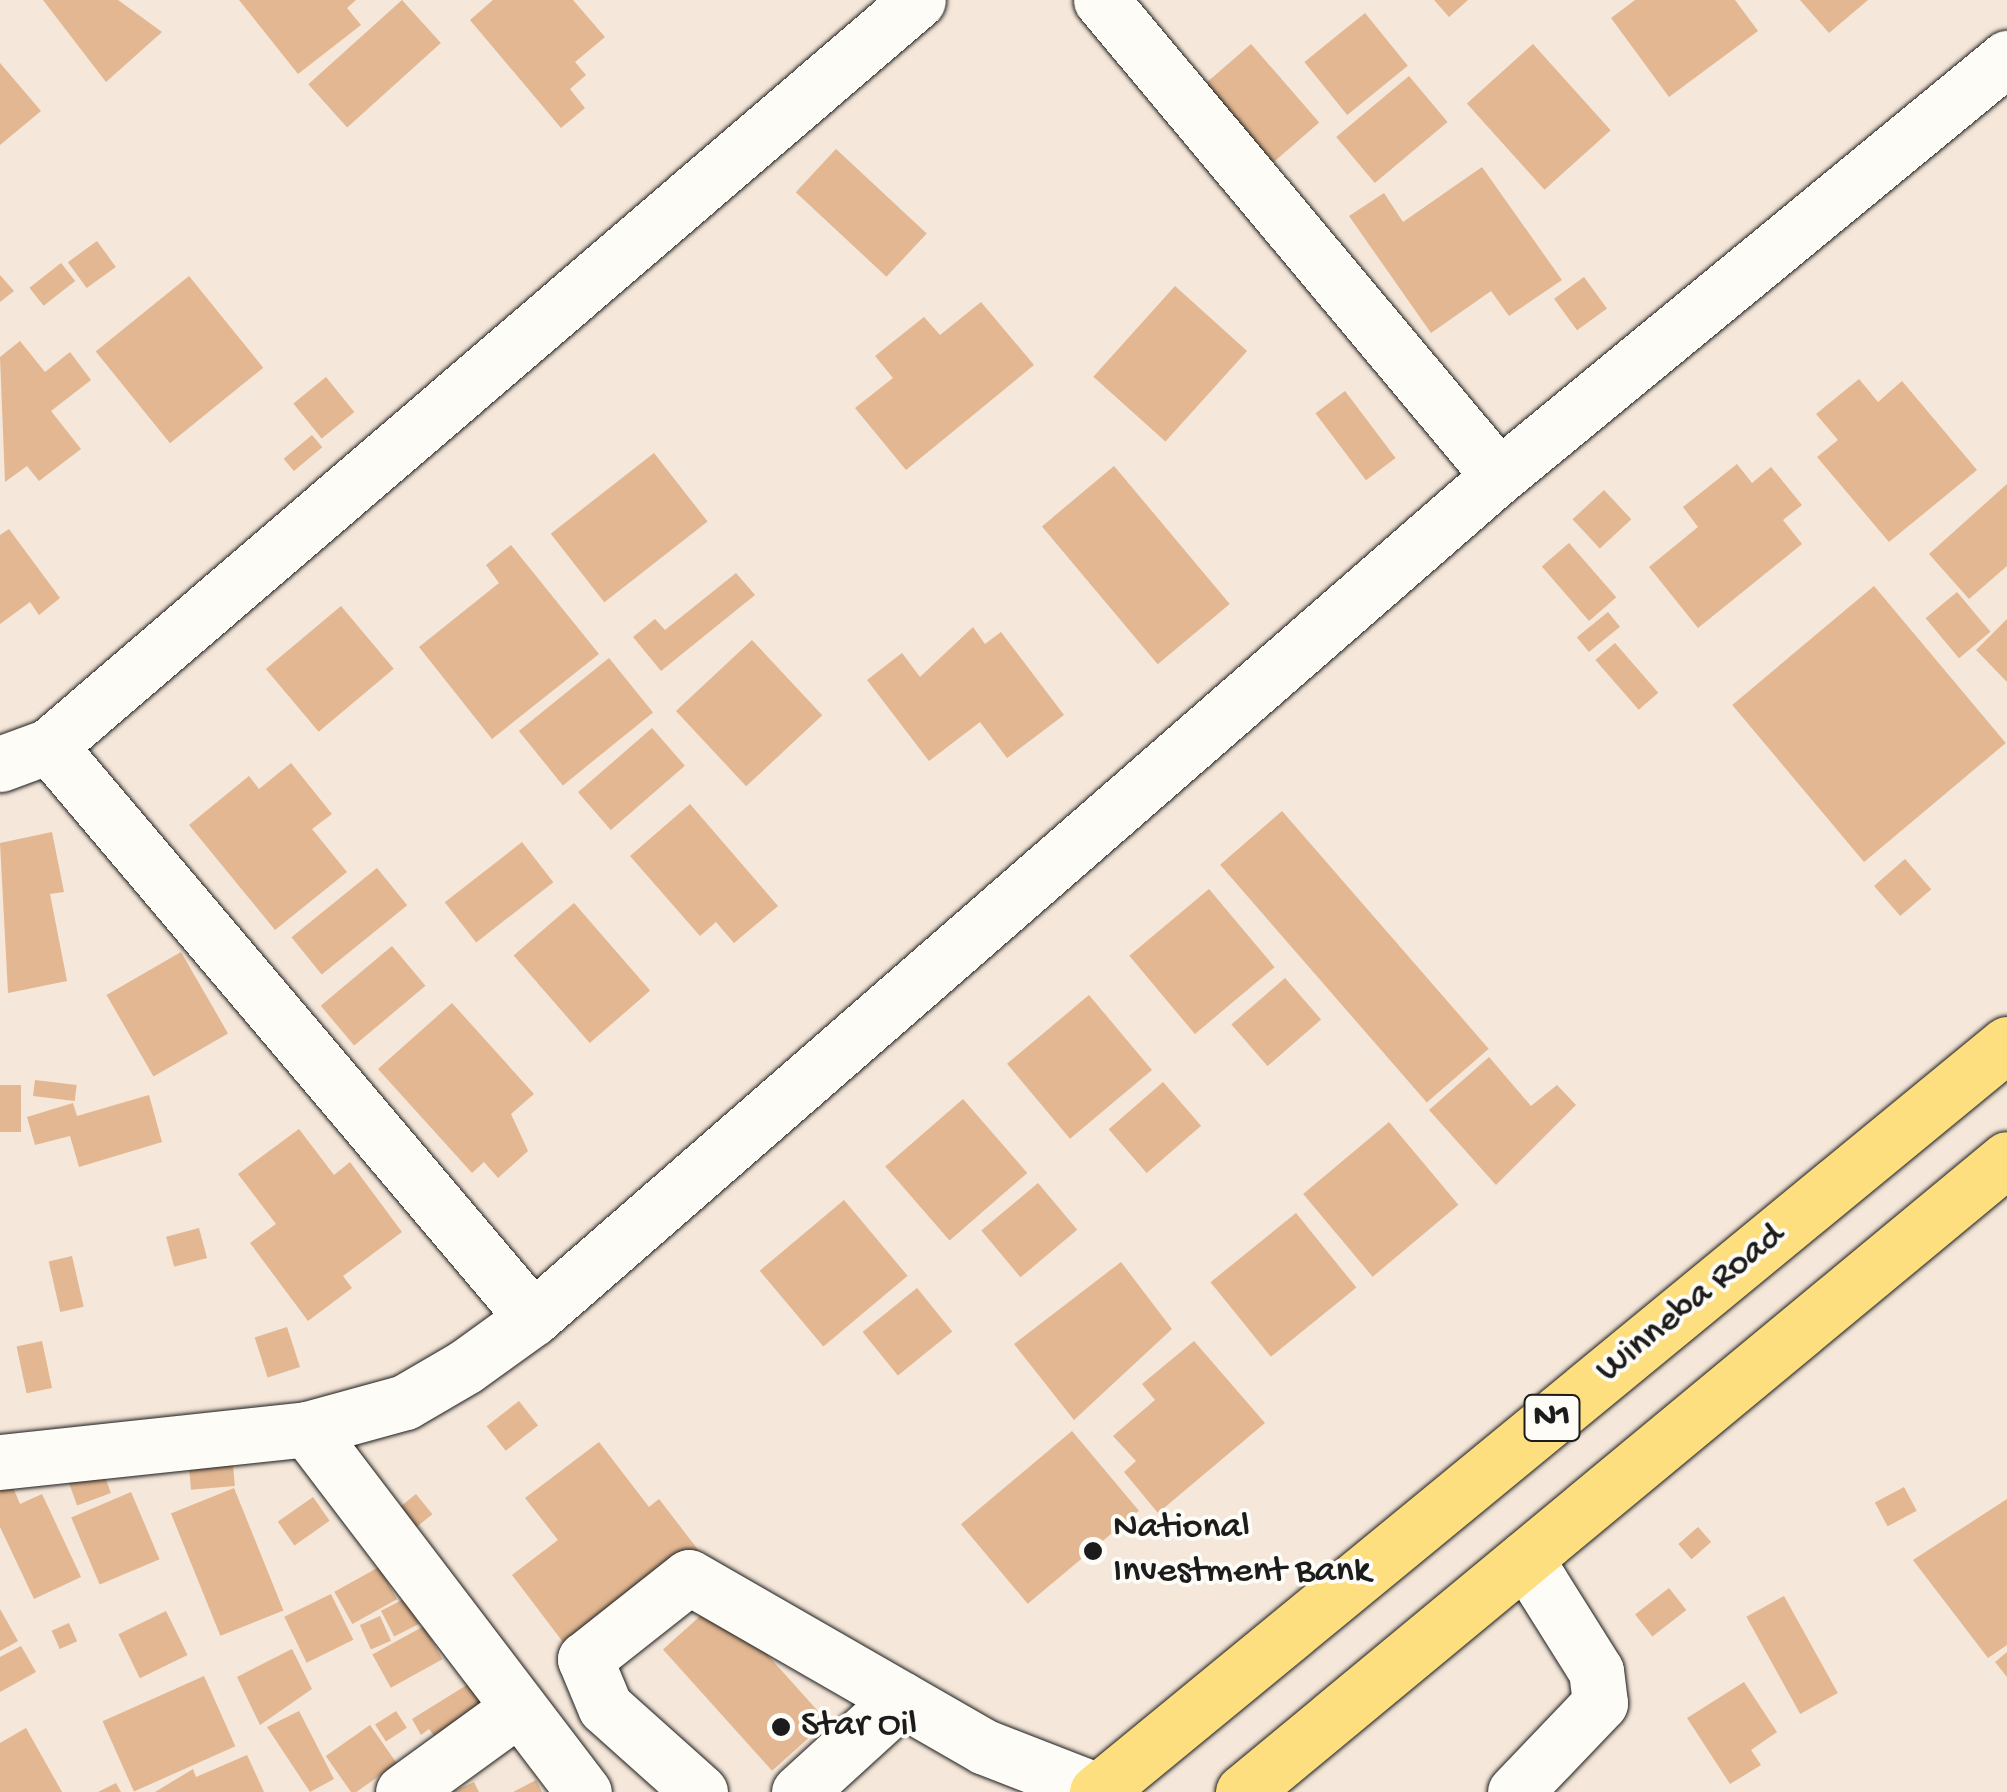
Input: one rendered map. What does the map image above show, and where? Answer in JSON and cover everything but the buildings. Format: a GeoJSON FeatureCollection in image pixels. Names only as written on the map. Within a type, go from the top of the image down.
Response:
{"type":"FeatureCollection","features":[{"type":"Feature","properties":{"kind":"highway","name":"Winneba Road"},"geometry":{"type":"LineString","coordinates":[[1098,1792],[2007,1044]]}},
{"type":"Feature","properties":{"kind":"highway","name":"N1"},"geometry":{"type":"LineString","coordinates":[[1243,1792],[2007,1159]]}},
{"type":"Feature","properties":{"kind":"street"},"geometry":{"type":"LineString","coordinates":[[533,1318],[24,755],[918,0]]}},
{"type":"Feature","properties":{"kind":"street"},"geometry":{"type":"LineString","coordinates":[[1101,0],[1499,476]]}},
{"type":"Feature","properties":{"kind":"street"},"geometry":{"type":"LineString","coordinates":[[0,1462],[308,1430],[404,1402],[533,1318],[1499,476],[2007,58]]}},
{"type":"Feature","properties":{"kind":"street"},"geometry":{"type":"LineString","coordinates":[[308,1430],[516,1710],[584,1792]]}},
{"type":"Feature","properties":{"kind":"street"},"geometry":{"type":"LineString","coordinates":[[1515,1792],[1600,1704],[1596,1671],[1525,1558]]}},
{"type":"Feature","properties":{"kind":"street"},"geometry":{"type":"LineString","coordinates":[[700,1792],[605,1707],[585,1658],[678,1580],[710,1583],[1000,1754],[1098,1792]]}},
{"type":"Feature","properties":{"kind":"street"},"geometry":{"type":"LineString","coordinates":[[798,1792],[901,1698]]}},
{"type":"Feature","properties":{"kind":"street"},"geometry":{"type":"LineString","coordinates":[[403,1792],[516,1710]]}},
{"type":"Feature","properties":{"kind":"place","name":"National Investment Bank"},"geometry":{"type":"Point","coordinates":[1093,1551]}},
{"type":"Feature","properties":{"kind":"place","name":"Star Oil"},"geometry":{"type":"Point","coordinates":[781,1727]}}]}
